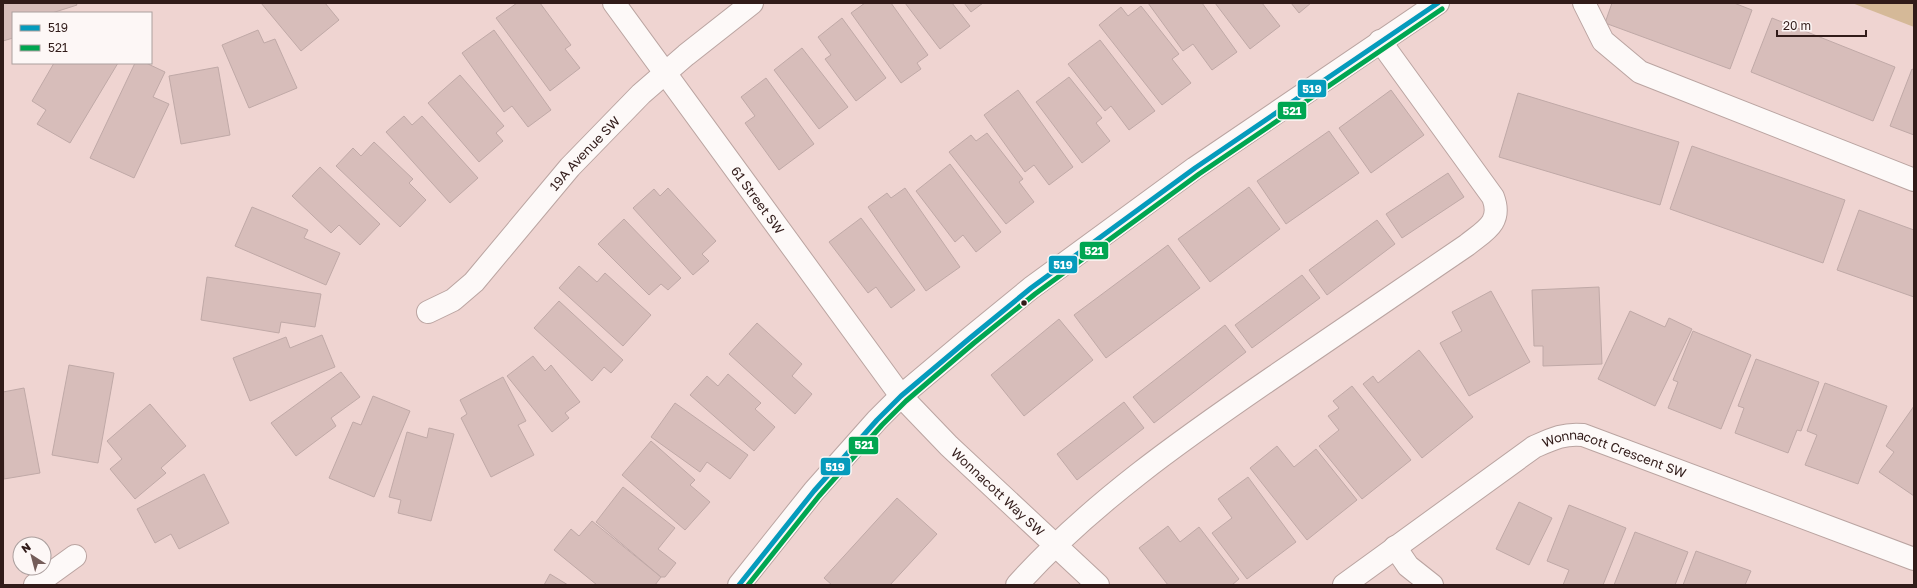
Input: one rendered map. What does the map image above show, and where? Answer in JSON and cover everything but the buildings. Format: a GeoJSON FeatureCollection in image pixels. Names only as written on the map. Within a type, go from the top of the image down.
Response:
{"type":"FeatureCollection","features":[{"type":"Feature","properties":{"kind":"street","name":"61 Street SW"},"geometry":{"type":"LineString","coordinates":[[614,3],[901,396]]}},
{"type":"Feature","properties":{"kind":"street","name":"19A Avenue SW"},"geometry":{"type":"LineString","coordinates":[[428,312],[453,300],[474,282],[570,167],[627,108],[665,73],[752,3]]}},
{"type":"Feature","properties":{"kind":"street"},"geometry":{"type":"LineString","coordinates":[[739,585],[814,491],[877,420],[901,396],[1031,288],[1195,168],[1438,3]]}},
{"type":"Feature","properties":{"kind":"street"},"geometry":{"type":"LineString","coordinates":[[1584,3],[1590,12],[1602,41],[1640,72],[1914,180]]}},
{"type":"Feature","properties":{"kind":"street"},"geometry":{"type":"LineString","coordinates":[[1017,585],[1056,545],[1095,510],[1201,427],[1467,245],[1493,224],[1497,207],[1493,197],[1380,41]]}},
{"type":"Feature","properties":{"kind":"street","name":"Wonnacott Way SW"},"geometry":{"type":"LineString","coordinates":[[901,396],[944,441],[1098,585]]}},
{"type":"Feature","properties":{"kind":"street","name":"Wonnacott Crescent SW"},"geometry":{"type":"LineString","coordinates":[[1344,585],[1534,447],[1570,434],[1583,436],[1914,559]]}},
{"type":"Feature","properties":{"kind":"street"},"geometry":{"type":"LineString","coordinates":[[1395,548],[1408,566],[1432,585]]}},
{"type":"Feature","properties":{"kind":"street"},"geometry":{"type":"LineString","coordinates":[[35,585],[75,556]]}},
{"type":"Feature","properties":{"kind":"shaded area"},"geometry":{"type":"Polygon","coordinates":[[[1852,3],[1914,3],[1914,27],[1852,3]]]}},
{"type":"Feature","properties":{"kind":"transit line","name":"519"},"geometry":{"type":"LineString","coordinates":[[739,585],[814,491],[877,420],[901,396],[970,338],[1031,288],[1195,168],[1438,3]]}},
{"type":"Feature","properties":{"kind":"transit line","name":"521"},"geometry":{"type":"LineString","coordinates":[[748,585],[819,496],[882,425],[906,401],[974,343],[1035,294],[1199,174],[1442,9]]}}]}
